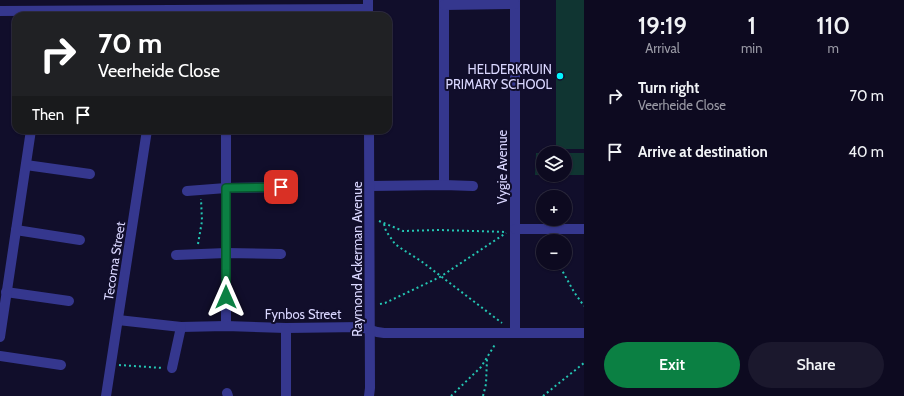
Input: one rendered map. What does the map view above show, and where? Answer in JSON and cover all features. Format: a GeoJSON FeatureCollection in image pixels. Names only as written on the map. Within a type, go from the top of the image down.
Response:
{"type":"FeatureCollection","features":[{"type":"Feature","properties":{"kind":"street"},"geometry":{"type":"LineString","coordinates":[[444,185],[444,3],[515,2]]}},
{"type":"Feature","properties":{"kind":"street","name":"Vygie Avenue"},"geometry":{"type":"LineString","coordinates":[[515,2],[511,231],[515,333]]}},
{"type":"Feature","properties":{"kind":"street"},"geometry":{"type":"LineString","coordinates":[[203,12],[368,8]]}},
{"type":"Feature","properties":{"kind":"street"},"geometry":{"type":"LineString","coordinates":[[0,10],[108,12]]}},
{"type":"Feature","properties":{"kind":"street"},"geometry":{"type":"LineString","coordinates":[[0,337],[30,134]]}},
{"type":"Feature","properties":{"kind":"street","name":"Tecoma Street"},"geometry":{"type":"LineString","coordinates":[[106,396],[145,134]]}},
{"type":"Feature","properties":{"kind":"street"},"geometry":{"type":"LineString","coordinates":[[226,134],[226,326]]}},
{"type":"Feature","properties":{"kind":"street","name":"Raymond Ackerman Avenue"},"geometry":{"type":"LineString","coordinates":[[369,134],[370,393]]}},
{"type":"Feature","properties":{"kind":"street"},"geometry":{"type":"LineString","coordinates":[[26,165],[90,174]]}},
{"type":"Feature","properties":{"kind":"street"},"geometry":{"type":"LineString","coordinates":[[370,186],[473,186]]}},
{"type":"Feature","properties":{"kind":"street"},"geometry":{"type":"LineString","coordinates":[[187,191],[226,188],[281,187]]}},
{"type":"Feature","properties":{"kind":"street"},"geometry":{"type":"LineString","coordinates":[[511,231],[584,229]]}},
{"type":"Feature","properties":{"kind":"street"},"geometry":{"type":"LineString","coordinates":[[16,230],[80,240]]}},
{"type":"Feature","properties":{"kind":"street"},"geometry":{"type":"LineString","coordinates":[[176,255],[226,253],[281,254]]}},
{"type":"Feature","properties":{"kind":"street"},"geometry":{"type":"LineString","coordinates":[[6,292],[70,301]]}},
{"type":"Feature","properties":{"kind":"street","name":"Fynbos Street"},"geometry":{"type":"LineString","coordinates":[[118,320],[181,327],[359,327],[384,333],[584,333]]}},
{"type":"Feature","properties":{"kind":"street"},"geometry":{"type":"LineString","coordinates":[[172,368],[181,327]]}},
{"type":"Feature","properties":{"kind":"street"},"geometry":{"type":"LineString","coordinates":[[286,328],[286,396]]}},
{"type":"Feature","properties":{"kind":"street"},"geometry":{"type":"LineString","coordinates":[[0,356],[61,366]]}},
{"type":"Feature","properties":{"kind":"path"},"geometry":{"type":"LineString","coordinates":[[196,254],[202,221],[200,190]]}},
{"type":"Feature","properties":{"kind":"path"},"geometry":{"type":"LineString","coordinates":[[377,220],[403,231],[511,231]]}},
{"type":"Feature","properties":{"kind":"path"},"geometry":{"type":"LineString","coordinates":[[384,224],[386,231],[395,244],[402,250],[421,261],[503,324],[502,333],[480,367],[451,396]]}},
{"type":"Feature","properties":{"kind":"path"},"geometry":{"type":"LineString","coordinates":[[377,305],[385,303],[440,277],[511,231]]}},
{"type":"Feature","properties":{"kind":"path"},"geometry":{"type":"LineString","coordinates":[[562,270],[584,306]]}},
{"type":"Feature","properties":{"kind":"path"},"geometry":{"type":"LineString","coordinates":[[483,396],[486,384],[487,357]]}},
{"type":"Feature","properties":{"kind":"path"},"geometry":{"type":"LineString","coordinates":[[111,363],[172,368]]}},
{"type":"Feature","properties":{"kind":"path"},"geometry":{"type":"LineString","coordinates":[[543,396],[584,363]]}},
{"type":"Feature","properties":{"kind":"green space"},"geometry":{"type":"Polygon","coordinates":[[[556,0],[584,0],[584,149],[572,149],[572,146],[556,146],[556,0]]]}},
{"type":"Feature","properties":{"kind":"green space"},"geometry":{"type":"Polygon","coordinates":[[[536,153],[536,175],[535,175],[536,153]]]}},
{"type":"Feature","properties":{"kind":"green space"},"geometry":{"type":"Polygon","coordinates":[[[572,153],[584,153],[584,175],[572,175],[572,153]]]}},
{"type":"Feature","properties":{"kind":"place","name":"HELDERKRUIN PRIMARY SCHOOL"},"geometry":{"type":"Point","coordinates":[560,76]}},
{"type":"Feature","properties":{"kind":"route"},"geometry":{"type":"LineString","coordinates":[[226,297],[226,188],[281,187]]}}]}
